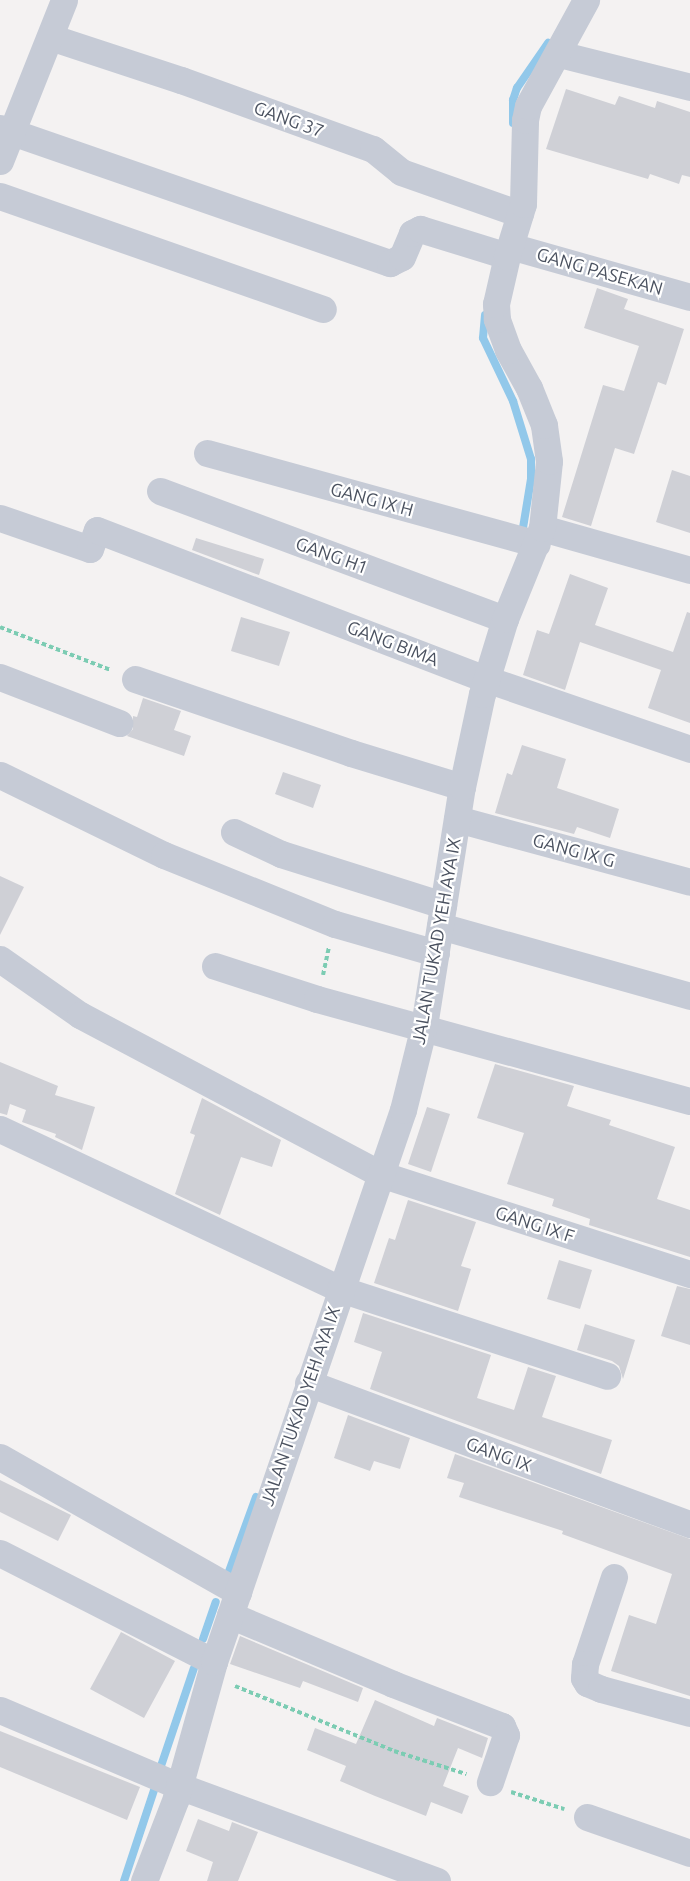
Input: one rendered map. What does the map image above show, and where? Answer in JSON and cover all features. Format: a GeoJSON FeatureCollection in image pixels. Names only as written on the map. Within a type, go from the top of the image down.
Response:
{"type":"FeatureCollection","features":[{"type":"Feature","properties":{"kind":"street"},"geometry":{"type":"LineString","coordinates":[[0,161],[6,130],[50,37],[64,0]]}},
{"type":"Feature","properties":{"kind":"street","name":"JALAN TUKAD YEH AYA IX"},"geometry":{"type":"LineString","coordinates":[[144,1881],[179,1786],[212,1669],[234,1603],[403,1110],[424,1026],[462,788],[486,678],[505,619],[540,536],[549,461],[544,425],[529,388],[508,350],[497,319],[498,288],[523,204],[525,120],[528,106],[547,68],[559,54],[586,0]]}},
{"type":"Feature","properties":{"kind":"street","name":"GANG 37"},"geometry":{"type":"LineString","coordinates":[[50,37],[181,80],[373,149],[401,172],[520,214]]}},
{"type":"Feature","properties":{"kind":"street"},"geometry":{"type":"LineString","coordinates":[[559,54],[690,87]]}},
{"type":"Feature","properties":{"kind":"street","name":"GANG PASEKAN"},"geometry":{"type":"LineString","coordinates":[[6,130],[390,263],[402,257],[412,233],[420,229],[690,297]]}},
{"type":"Feature","properties":{"kind":"street"},"geometry":{"type":"LineString","coordinates":[[0,196],[323,309]]}},
{"type":"Feature","properties":{"kind":"street","name":"GANG IX H"},"geometry":{"type":"LineString","coordinates":[[207,453],[540,536],[690,570]]}},
{"type":"Feature","properties":{"kind":"street","name":"GANG H1"},"geometry":{"type":"LineString","coordinates":[[160,491],[505,619]]}},
{"type":"Feature","properties":{"kind":"street","name":"GANG BIMA"},"geometry":{"type":"LineString","coordinates":[[0,518],[90,549],[97,530],[486,678],[690,749]]}},
{"type":"Feature","properties":{"kind":"street"},"geometry":{"type":"LineString","coordinates":[[0,677],[119,723]]}},
{"type":"Feature","properties":{"kind":"street"},"geometry":{"type":"LineString","coordinates":[[135,679],[351,753],[462,788]]}},
{"type":"Feature","properties":{"kind":"street"},"geometry":{"type":"LineString","coordinates":[[0,775],[164,855],[335,924],[436,953]]}},
{"type":"Feature","properties":{"kind":"street","name":"GANG IX G"},"geometry":{"type":"LineString","coordinates":[[457,819],[690,882]]}},
{"type":"Feature","properties":{"kind":"street"},"geometry":{"type":"LineString","coordinates":[[234,832],[281,854],[442,916],[690,996]]}},
{"type":"Feature","properties":{"kind":"street","name":"GANG IX F"},"geometry":{"type":"LineString","coordinates":[[0,959],[80,1015],[380,1174],[690,1274]]}},
{"type":"Feature","properties":{"kind":"street"},"geometry":{"type":"LineString","coordinates":[[215,966],[317,999],[424,1026],[690,1101]]}},
{"type":"Feature","properties":{"kind":"street"},"geometry":{"type":"LineString","coordinates":[[0,1129],[340,1289],[608,1376]]}},
{"type":"Feature","properties":{"kind":"street","name":"GANG IX"},"geometry":{"type":"LineString","coordinates":[[308,1383],[690,1524]]}},
{"type":"Feature","properties":{"kind":"street"},"geometry":{"type":"LineString","coordinates":[[0,1458],[234,1603],[393,1684],[502,1726],[506,1735],[490,1782]]}},
{"type":"Feature","properties":{"kind":"street"},"geometry":{"type":"LineString","coordinates":[[0,1553],[212,1669]]}},
{"type":"Feature","properties":{"kind":"street"},"geometry":{"type":"LineString","coordinates":[[614,1576],[585,1664],[584,1678],[587,1683],[601,1689],[690,1713]]}},
{"type":"Feature","properties":{"kind":"street"},"geometry":{"type":"LineString","coordinates":[[0,1710],[179,1786],[437,1881]]}},
{"type":"Feature","properties":{"kind":"street"},"geometry":{"type":"LineString","coordinates":[[587,1817],[690,1853]]}},
{"type":"Feature","properties":{"kind":"path"},"geometry":{"type":"LineString","coordinates":[[0,627],[135,679]]}},
{"type":"Feature","properties":{"kind":"path"},"geometry":{"type":"LineString","coordinates":[[317,999],[335,924]]}},
{"type":"Feature","properties":{"kind":"path"},"geometry":{"type":"LineString","coordinates":[[212,1669],[394,1750],[587,1817]]}},
{"type":"Feature","properties":{"kind":"building"},"geometry":{"type":"Polygon","coordinates":[[[566,89],[615,105],[619,96],[655,108],[657,101],[690,112],[690,177],[682,175],[679,184],[650,174],[648,179],[546,149],[566,89]]]}},
{"type":"Feature","properties":{"kind":"building"},"geometry":{"type":"Polygon","coordinates":[[[597,288],[628,299],[624,309],[684,329],[666,385],[658,382],[634,454],[615,448],[591,526],[562,517],[603,385],[624,391],[639,346],[584,328],[597,288]]]}},
{"type":"Feature","properties":{"kind":"building"},"geometry":{"type":"Polygon","coordinates":[[[672,470],[690,476],[690,533],[656,522],[672,470]]]}},
{"type":"Feature","properties":{"kind":"building"},"geometry":{"type":"Polygon","coordinates":[[[196,538],[264,559],[259,575],[192,550],[196,538]]]}},
{"type":"Feature","properties":{"kind":"building"},"geometry":{"type":"Polygon","coordinates":[[[570,574],[608,588],[595,625],[673,652],[687,612],[690,613],[690,723],[648,708],[661,670],[580,642],[565,690],[523,675],[537,630],[549,634],[570,574]]]}},
{"type":"Feature","properties":{"kind":"building"},"geometry":{"type":"Polygon","coordinates":[[[241,617],[290,632],[279,666],[231,651],[241,617]]]}},
{"type":"Feature","properties":{"kind":"building"},"geometry":{"type":"Polygon","coordinates":[[[143,698],[181,711],[174,730],[191,736],[184,756],[127,736],[133,729],[133,716],[137,717],[143,698]]]}},
{"type":"Feature","properties":{"kind":"building"},"geometry":{"type":"Polygon","coordinates":[[[522,745],[566,759],[557,788],[619,809],[610,838],[577,827],[574,834],[495,813],[507,773],[512,775],[522,745]]]}},
{"type":"Feature","properties":{"kind":"building"},"geometry":{"type":"Polygon","coordinates":[[[283,772],[321,785],[313,808],[275,794],[283,772]]]}},
{"type":"Feature","properties":{"kind":"building"},"geometry":{"type":"Polygon","coordinates":[[[0,876],[24,887],[0,935],[0,876]]]}},
{"type":"Feature","properties":{"kind":"building"},"geometry":{"type":"Polygon","coordinates":[[[0,1062],[58,1086],[55,1095],[95,1107],[82,1150],[55,1137],[56,1134],[22,1122],[26,1110],[10,1104],[7,1115],[0,1113],[0,1062]]]}},
{"type":"Feature","properties":{"kind":"building"},"geometry":{"type":"Polygon","coordinates":[[[495,1064],[574,1086],[567,1106],[611,1120],[609,1125],[675,1147],[657,1199],[690,1210],[690,1257],[589,1225],[590,1219],[552,1206],[554,1199],[507,1184],[524,1133],[477,1118],[495,1064]]]}},
{"type":"Feature","properties":{"kind":"building"},"geometry":{"type":"Polygon","coordinates":[[[202,1098],[281,1140],[272,1167],[241,1157],[220,1215],[175,1194],[195,1135],[190,1133],[202,1098]]]}},
{"type":"Feature","properties":{"kind":"building"},"geometry":{"type":"Polygon","coordinates":[[[427,1107],[450,1114],[431,1172],[408,1164],[427,1107]]]}},
{"type":"Feature","properties":{"kind":"building"},"geometry":{"type":"Polygon","coordinates":[[[408,1200],[476,1222],[461,1266],[471,1269],[458,1311],[374,1283],[389,1238],[395,1240],[408,1200]]]}},
{"type":"Feature","properties":{"kind":"building"},"geometry":{"type":"Polygon","coordinates":[[[559,1260],[592,1270],[580,1309],[547,1299],[559,1260]]]}},
{"type":"Feature","properties":{"kind":"building"},"geometry":{"type":"Polygon","coordinates":[[[677,1286],[690,1289],[690,1345],[661,1336],[677,1286]]]}},
{"type":"Feature","properties":{"kind":"building"},"geometry":{"type":"Polygon","coordinates":[[[363,1313],[491,1355],[477,1398],[514,1410],[528,1367],[556,1376],[542,1417],[612,1440],[601,1474],[370,1389],[382,1352],[354,1342],[363,1313]]]}},
{"type":"Feature","properties":{"kind":"building"},"geometry":{"type":"Polygon","coordinates":[[[585,1324],[635,1340],[623,1379],[619,1366],[612,1361],[577,1350],[585,1324]]]}},
{"type":"Feature","properties":{"kind":"building"},"geometry":{"type":"Polygon","coordinates":[[[348,1415],[410,1438],[400,1469],[374,1461],[370,1471],[334,1458],[348,1415]]]}},
{"type":"Feature","properties":{"kind":"building"},"geometry":{"type":"Polygon","coordinates":[[[455,1454],[690,1539],[690,1696],[611,1671],[629,1615],[656,1624],[672,1574],[562,1534],[563,1531],[459,1497],[464,1483],[447,1478],[455,1454]]]}},
{"type":"Feature","properties":{"kind":"building"},"geometry":{"type":"Polygon","coordinates":[[[0,1480],[71,1515],[58,1541],[0,1512],[0,1480]]]}},
{"type":"Feature","properties":{"kind":"building"},"geometry":{"type":"Polygon","coordinates":[[[121,1632],[175,1661],[144,1718],[90,1689],[121,1632]]]}},
{"type":"Feature","properties":{"kind":"building"},"geometry":{"type":"Polygon","coordinates":[[[240,1636],[363,1688],[358,1702],[303,1681],[300,1688],[230,1664],[240,1636]]]}},
{"type":"Feature","properties":{"kind":"building"},"geometry":{"type":"Polygon","coordinates":[[[375,1700],[434,1726],[437,1718],[488,1738],[482,1758],[458,1748],[443,1786],[469,1796],[462,1814],[431,1802],[426,1816],[375,1796],[340,1781],[346,1766],[307,1750],[315,1728],[356,1744],[375,1700]]]}},
{"type":"Feature","properties":{"kind":"building"},"geometry":{"type":"Polygon","coordinates":[[[0,1731],[140,1787],[127,1820],[0,1767],[0,1731]]]}},
{"type":"Feature","properties":{"kind":"building"},"geometry":{"type":"Polygon","coordinates":[[[198,1819],[229,1831],[232,1822],[258,1832],[238,1881],[207,1881],[213,1862],[186,1851],[198,1819]]]}},
{"type":"Feature","properties":{"kind":"waterway"},"geometry":{"type":"LineString","coordinates":[[513,123],[513,100],[517,88],[548,43]]}},
{"type":"Feature","properties":{"kind":"waterway"},"geometry":{"type":"LineString","coordinates":[[485,315],[483,338],[513,401],[531,459],[531,479],[522,534]]}},
{"type":"Feature","properties":{"kind":"waterway"},"geometry":{"type":"LineString","coordinates":[[228,1574],[256,1497]]}},
{"type":"Feature","properties":{"kind":"waterway"},"geometry":{"type":"LineString","coordinates":[[203,1639],[216,1602]]}},
{"type":"Feature","properties":{"kind":"waterway"},"geometry":{"type":"LineString","coordinates":[[161,1766],[194,1668]]}},
{"type":"Feature","properties":{"kind":"waterway"},"geometry":{"type":"LineString","coordinates":[[124,1881],[155,1787]]}}]}
